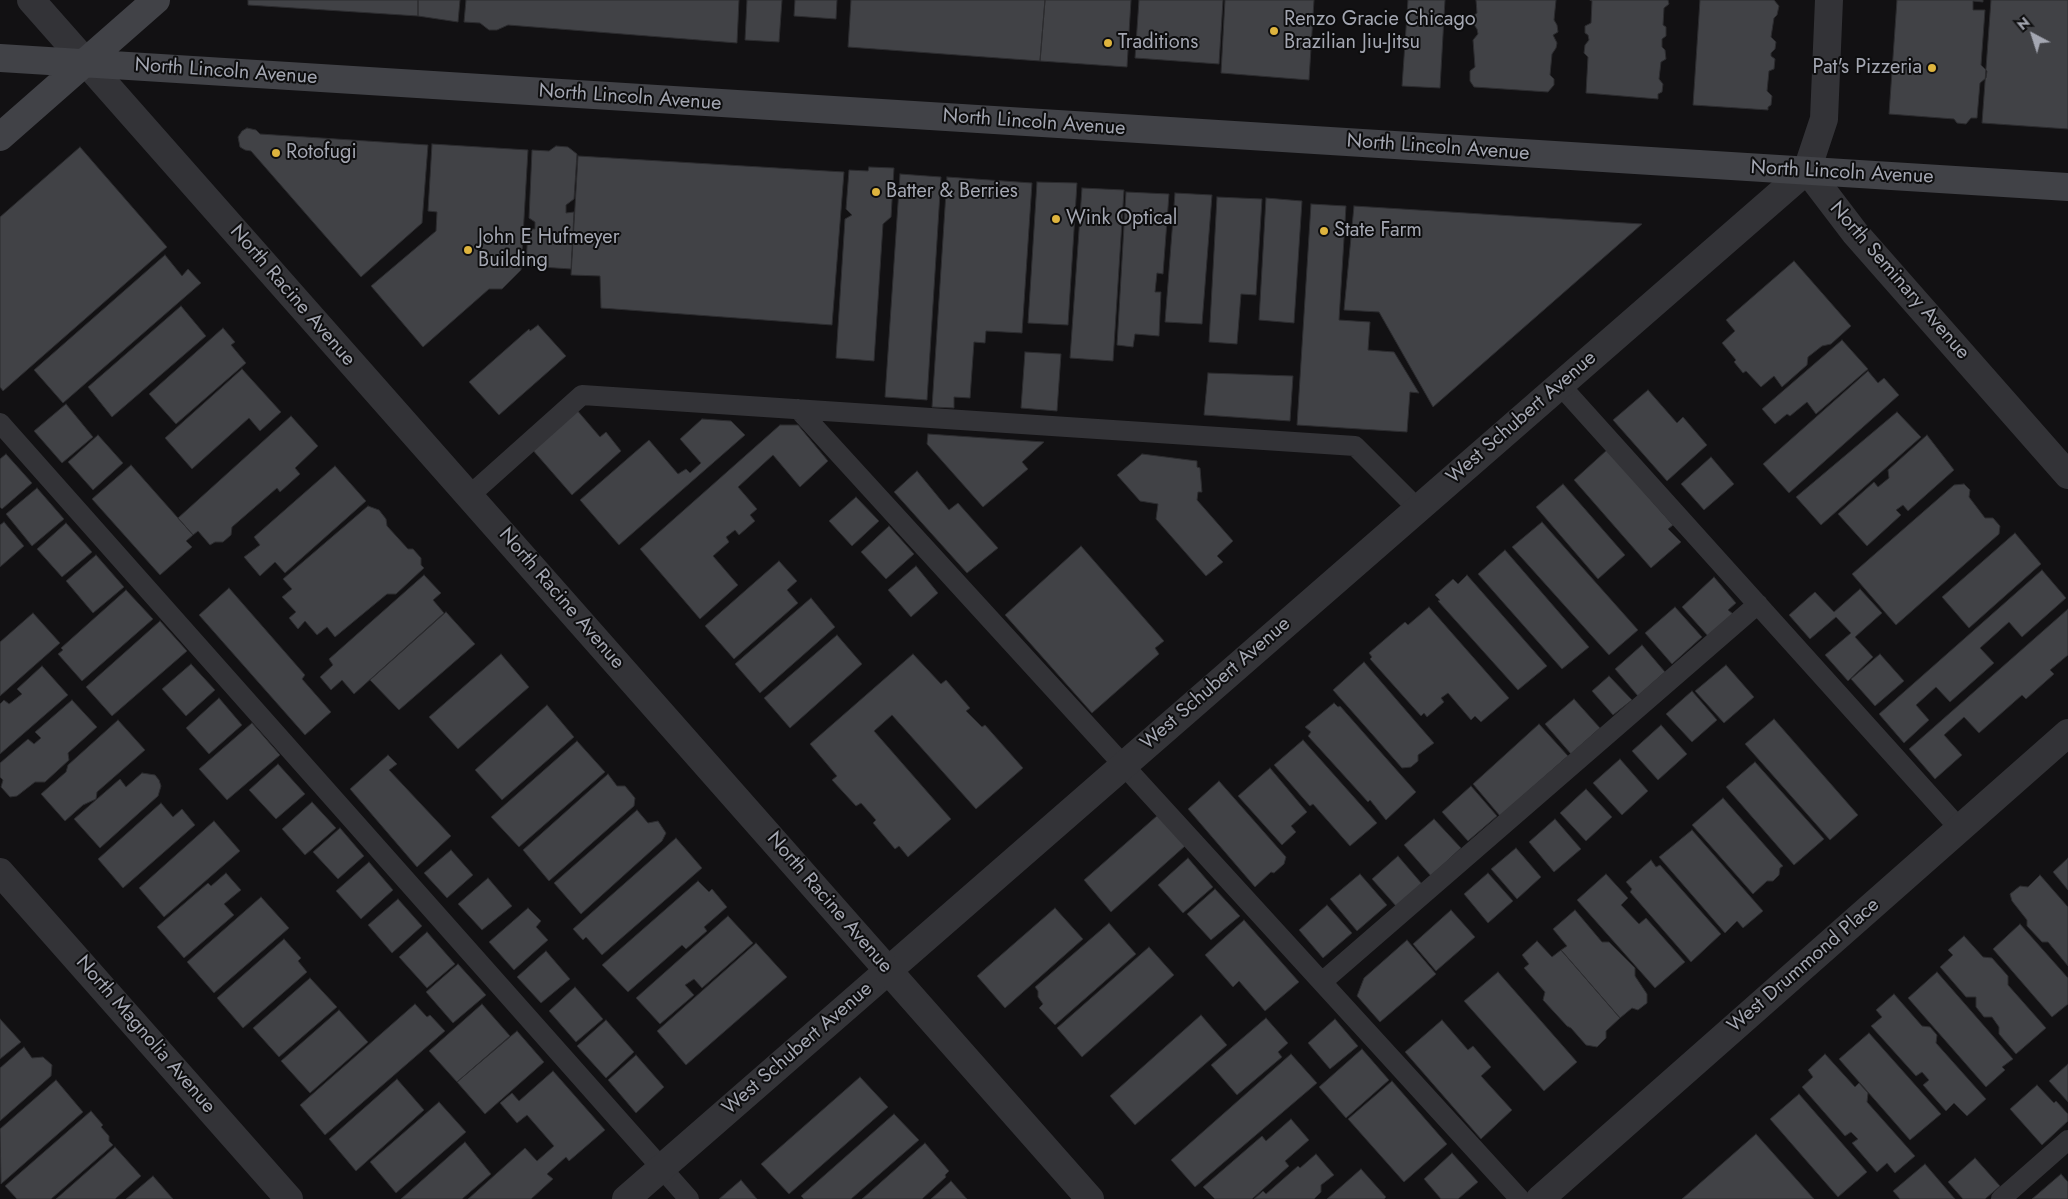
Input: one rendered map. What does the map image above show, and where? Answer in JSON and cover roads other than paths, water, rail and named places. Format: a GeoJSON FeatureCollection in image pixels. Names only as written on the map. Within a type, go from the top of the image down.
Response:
{"type":"FeatureCollection","features":[{"type":"Feature","properties":{"kind":"main road"},"geometry":{"type":"LineString","coordinates":[[0,137],[156,0]]}},
{"type":"Feature","properties":{"kind":"main road","name":"North Lincoln Avenue"},"geometry":{"type":"LineString","coordinates":[[0,58],[2068,186]]}},
{"type":"Feature","properties":{"kind":"street","name":"North Racine Avenue"},"geometry":{"type":"LineString","coordinates":[[31,0],[1090,1199]]}},
{"type":"Feature","properties":{"kind":"street"},"geometry":{"type":"LineString","coordinates":[[1807,170],[1824,118],[1829,0]]}},
{"type":"Feature","properties":{"kind":"street","name":"West Schubert Avenue"},"geometry":{"type":"LineString","coordinates":[[626,1199],[1807,170]]}},
{"type":"Feature","properties":{"kind":"street","name":"North Seminary Avenue"},"geometry":{"type":"LineString","coordinates":[[1807,170],[1860,239],[2068,475]]}},
{"type":"Feature","properties":{"kind":"street","name":"West Drummond Place"},"geometry":{"type":"LineString","coordinates":[[1540,1199],[2068,733]]}},
{"type":"Feature","properties":{"kind":"street","name":"North Magnolia Avenue"},"geometry":{"type":"LineString","coordinates":[[0,872],[289,1199]]}},
{"type":"Feature","properties":{"kind":"lane"},"geometry":{"type":"LineString","coordinates":[[1560,385],[1960,829]]}},
{"type":"Feature","properties":{"kind":"lane"},"geometry":{"type":"LineString","coordinates":[[469,496],[582,395],[1354,446],[1418,509]]}},
{"type":"Feature","properties":{"kind":"lane"},"geometry":{"type":"LineString","coordinates":[[798,409],[1520,1199]]}},
{"type":"Feature","properties":{"kind":"lane"},"geometry":{"type":"LineString","coordinates":[[0,423],[689,1199]]}},
{"type":"Feature","properties":{"kind":"lane"},"geometry":{"type":"LineString","coordinates":[[1322,982],[1758,604]]}},
{"type":"Feature","properties":{"kind":"lane"},"geometry":{"type":"LineString","coordinates":[[2001,1199],[2068,1140]]}},
{"type":"Feature","properties":{"kind":"place","name":"Renzo Gracie Chicago Brazilian Jiu-Jitsu"},"geometry":{"type":"Point","coordinates":[1274,31]}},
{"type":"Feature","properties":{"kind":"place","name":"Traditions"},"geometry":{"type":"Point","coordinates":[1108,43]}},
{"type":"Feature","properties":{"kind":"place","name":"Pat's Pizzeria"},"geometry":{"type":"Point","coordinates":[1932,68]}},
{"type":"Feature","properties":{"kind":"place","name":"Rotofugi"},"geometry":{"type":"Point","coordinates":[276,153]}},
{"type":"Feature","properties":{"kind":"place","name":"Batter & Berries"},"geometry":{"type":"Point","coordinates":[876,192]}},
{"type":"Feature","properties":{"kind":"place","name":"Wink Optical"},"geometry":{"type":"Point","coordinates":[1056,219]}},
{"type":"Feature","properties":{"kind":"place","name":"State Farm"},"geometry":{"type":"Point","coordinates":[1324,231]}},
{"type":"Feature","properties":{"kind":"place","name":"John E Hufmeyer Building"},"geometry":{"type":"Point","coordinates":[468,250]}}]}
